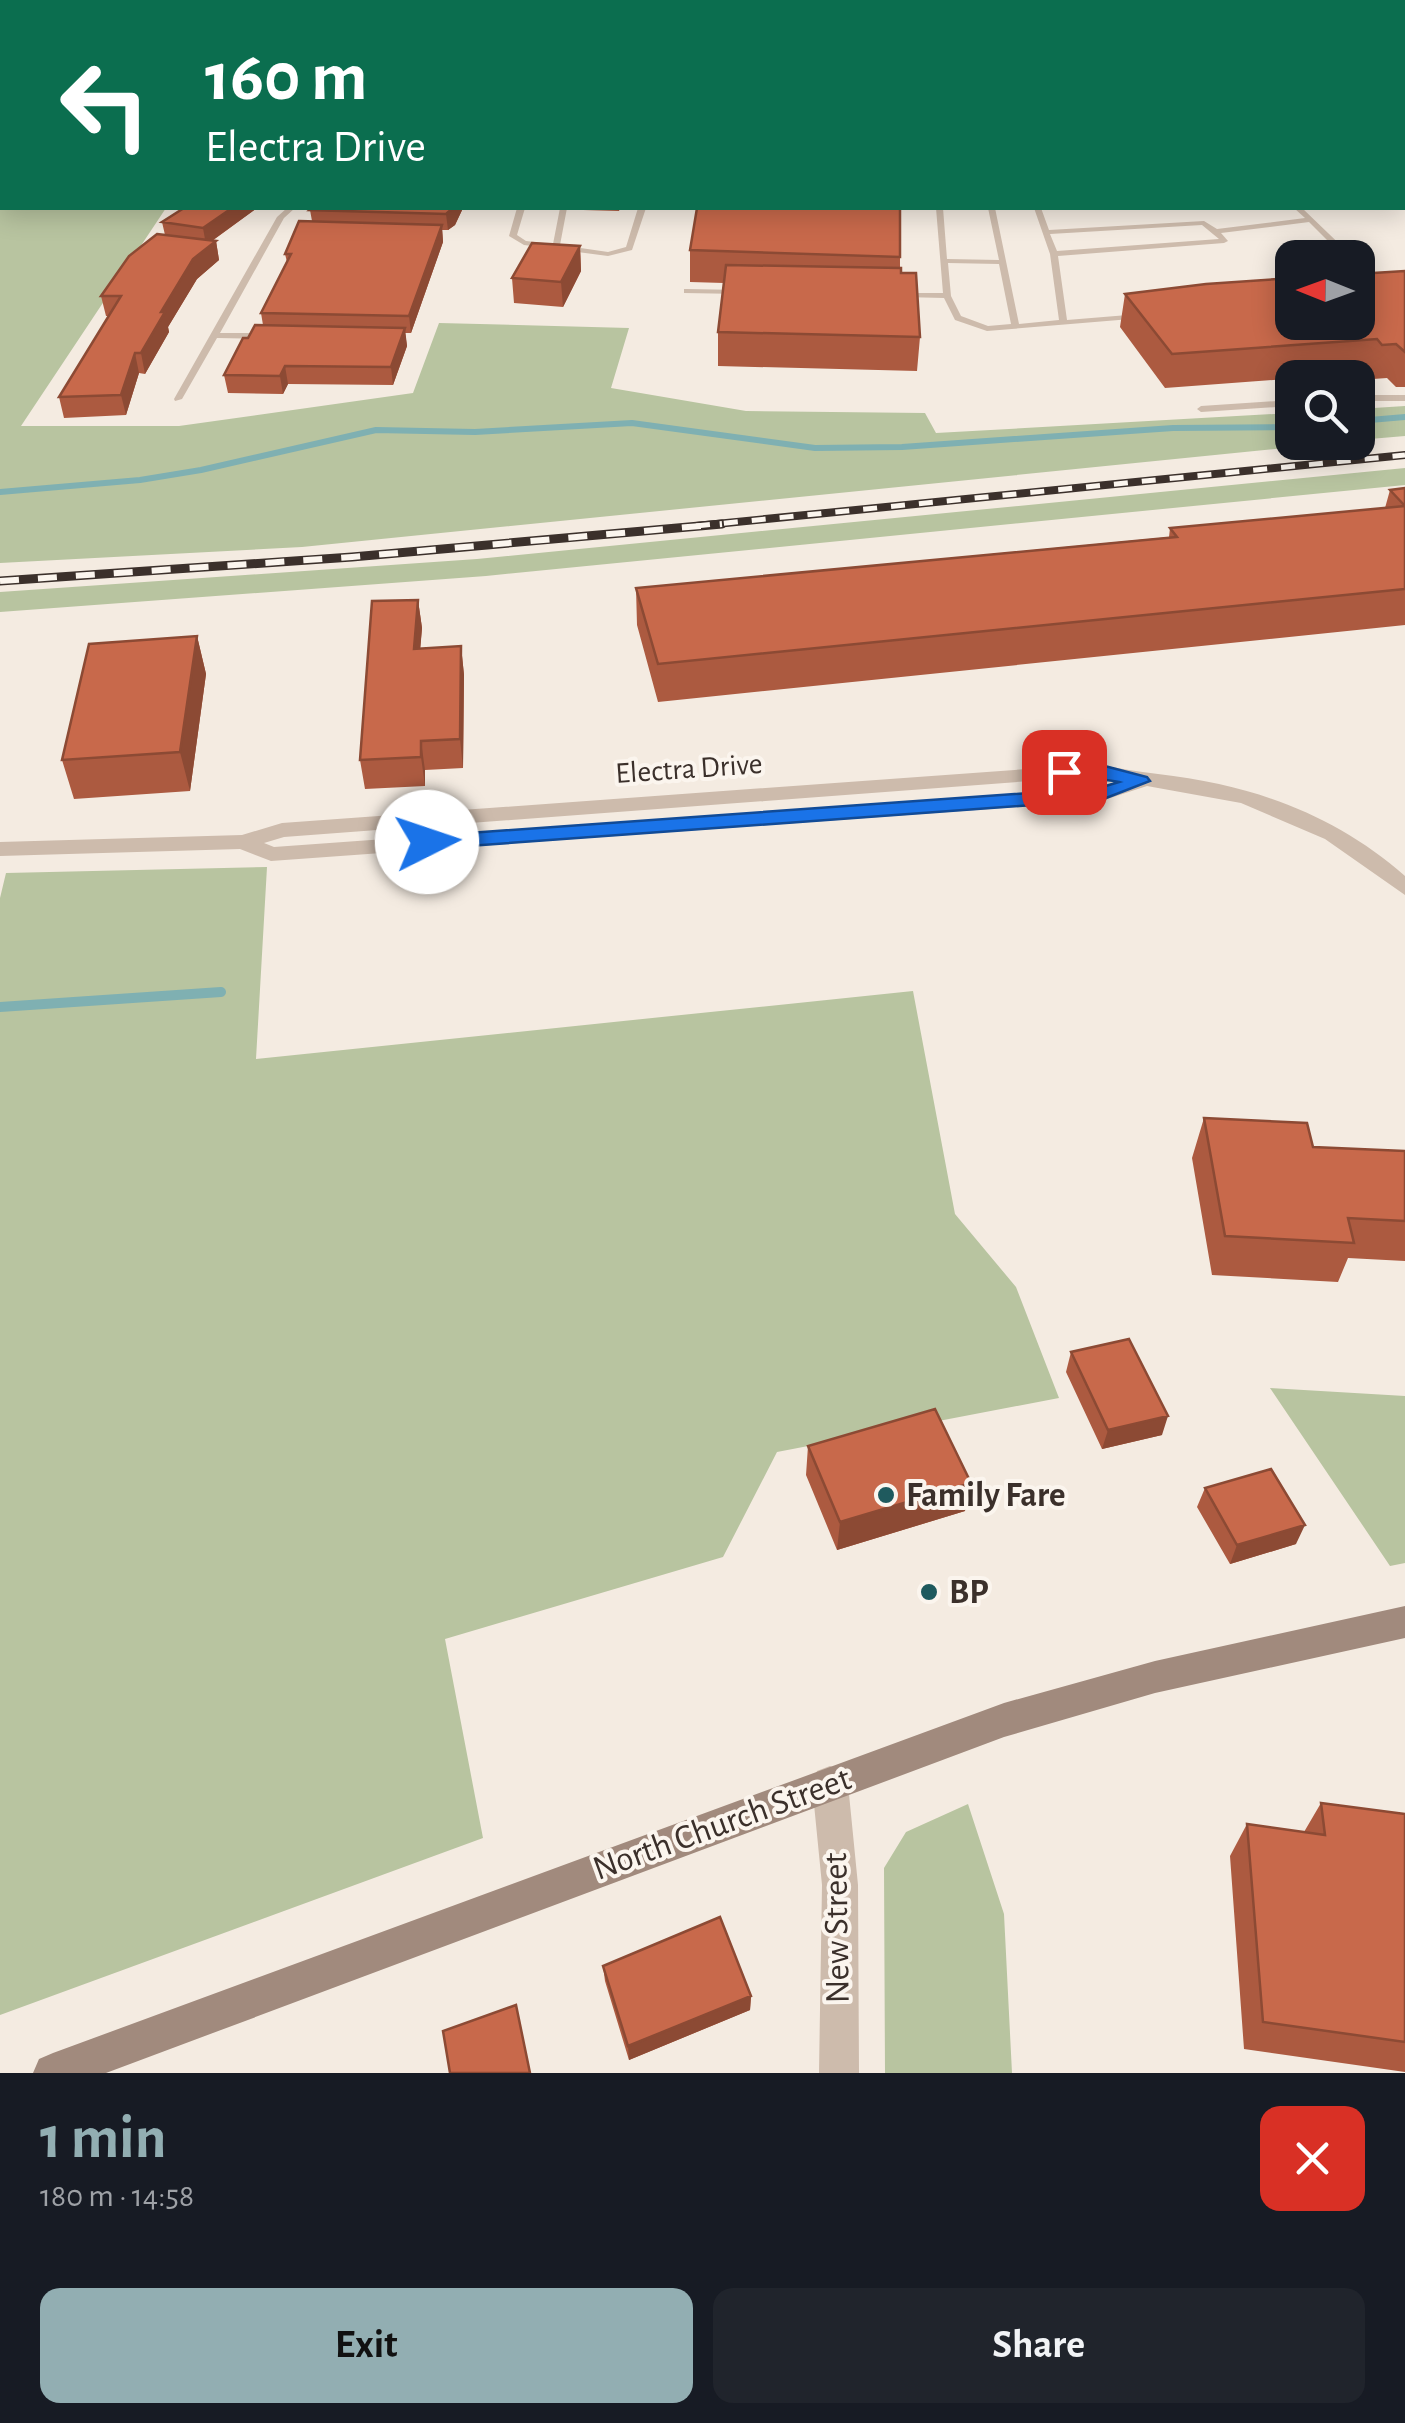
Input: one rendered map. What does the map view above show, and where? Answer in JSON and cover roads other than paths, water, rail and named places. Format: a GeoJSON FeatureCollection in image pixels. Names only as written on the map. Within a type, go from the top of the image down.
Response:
{"type":"FeatureCollection","features":[{"type":"Feature","properties":{"kind":"main road","name":"North Church Street"},"geometry":{"type":"LineString","coordinates":[[53,2073],[1022,1714],[1156,1677],[1405,1622]]}},
{"type":"Feature","properties":{"kind":"street","name":"Electra Drive"},"geometry":{"type":"LineString","coordinates":[[0,850],[243,842],[282,830],[1097,770],[1140,781],[1191,785],[1264,803],[1333,834],[1384,868],[1405,888]]}},
{"type":"Feature","properties":{"kind":"street","name":"Electra Drive"},"geometry":{"type":"LineString","coordinates":[[243,842],[271,854],[1101,794],[1140,781]]}},
{"type":"Feature","properties":{"kind":"street","name":"New Street"},"geometry":{"type":"LineString","coordinates":[[830,1784],[840,1885],[839,2073]]}},
{"type":"Feature","properties":{"kind":"lane"},"geometry":{"type":"LineString","coordinates":[[178,399],[289,210]]}},
{"type":"Feature","properties":{"kind":"lane"},"geometry":{"type":"LineString","coordinates":[[520,210],[513,236],[524,242],[618,254],[629,248],[641,210]]}},
{"type":"Feature","properties":{"kind":"lane"},"geometry":{"type":"LineString","coordinates":[[556,247],[564,210]]}},
{"type":"Feature","properties":{"kind":"lane"},"geometry":{"type":"LineString","coordinates":[[938,210],[947,296],[958,318],[972,326],[1016,327],[1156,315]]}},
{"type":"Feature","properties":{"kind":"lane"},"geometry":{"type":"LineString","coordinates":[[992,210],[1016,327]]}},
{"type":"Feature","properties":{"kind":"lane"},"geometry":{"type":"LineString","coordinates":[[1038,210],[1054,254],[1064,323]]}},
{"type":"Feature","properties":{"kind":"lane"},"geometry":{"type":"LineString","coordinates":[[1300,210],[1331,240]]}},
{"type":"Feature","properties":{"kind":"lane"},"geometry":{"type":"LineString","coordinates":[[1216,231],[1310,220]]}},
{"type":"Feature","properties":{"kind":"lane"},"geometry":{"type":"LineString","coordinates":[[1048,232],[1204,223],[1224,241],[1054,254]]}},
{"type":"Feature","properties":{"kind":"lane"},"geometry":{"type":"LineString","coordinates":[[273,231],[293,232]]}},
{"type":"Feature","properties":{"kind":"lane"},"geometry":{"type":"LineString","coordinates":[[944,261],[1003,262]]}},
{"type":"Feature","properties":{"kind":"lane"},"geometry":{"type":"LineString","coordinates":[[1375,280],[1390,294],[1375,296]]}},
{"type":"Feature","properties":{"kind":"lane"},"geometry":{"type":"LineString","coordinates":[[687,291],[758,292]]}},
{"type":"Feature","properties":{"kind":"lane"},"geometry":{"type":"LineString","coordinates":[[886,294],[947,296]]}},
{"type":"Feature","properties":{"kind":"lane"},"geometry":{"type":"LineString","coordinates":[[214,335],[272,336]]}},
{"type":"Feature","properties":{"kind":"lane"},"geometry":{"type":"LineString","coordinates":[[1375,398],[1405,398]]}},
{"type":"Feature","properties":{"kind":"lane"},"geometry":{"type":"LineString","coordinates":[[1200,409],[1275,404]]}},
{"type":"Feature","properties":{"kind":"lane"},"geometry":{"type":"LineString","coordinates":[[579,808],[583,832]]}},
{"type":"Feature","properties":{"kind":"waterway"},"geometry":{"type":"LineString","coordinates":[[1375,420],[1405,417]]}},
{"type":"Feature","properties":{"kind":"waterway"},"geometry":{"type":"LineString","coordinates":[[0,492],[140,480],[201,470],[376,430],[475,432],[632,423],[815,448],[902,447],[1173,428],[1275,427]]}},
{"type":"Feature","properties":{"kind":"waterway"},"geometry":{"type":"LineString","coordinates":[[0,1007],[221,992]]}},
{"type":"Feature","properties":{"kind":"railway"},"geometry":{"type":"LineString","coordinates":[[696,526],[1405,455]]}},
{"type":"Feature","properties":{"kind":"railway"},"geometry":{"type":"LineString","coordinates":[[0,581],[352,557],[722,524]]}},
{"type":"Feature","properties":{"kind":"place","name":"Family Fare"},"geometry":{"type":"Point","coordinates":[886,1495]}},
{"type":"Feature","properties":{"kind":"place","name":"BP"},"geometry":{"type":"Point","coordinates":[929,1592]}}]}
